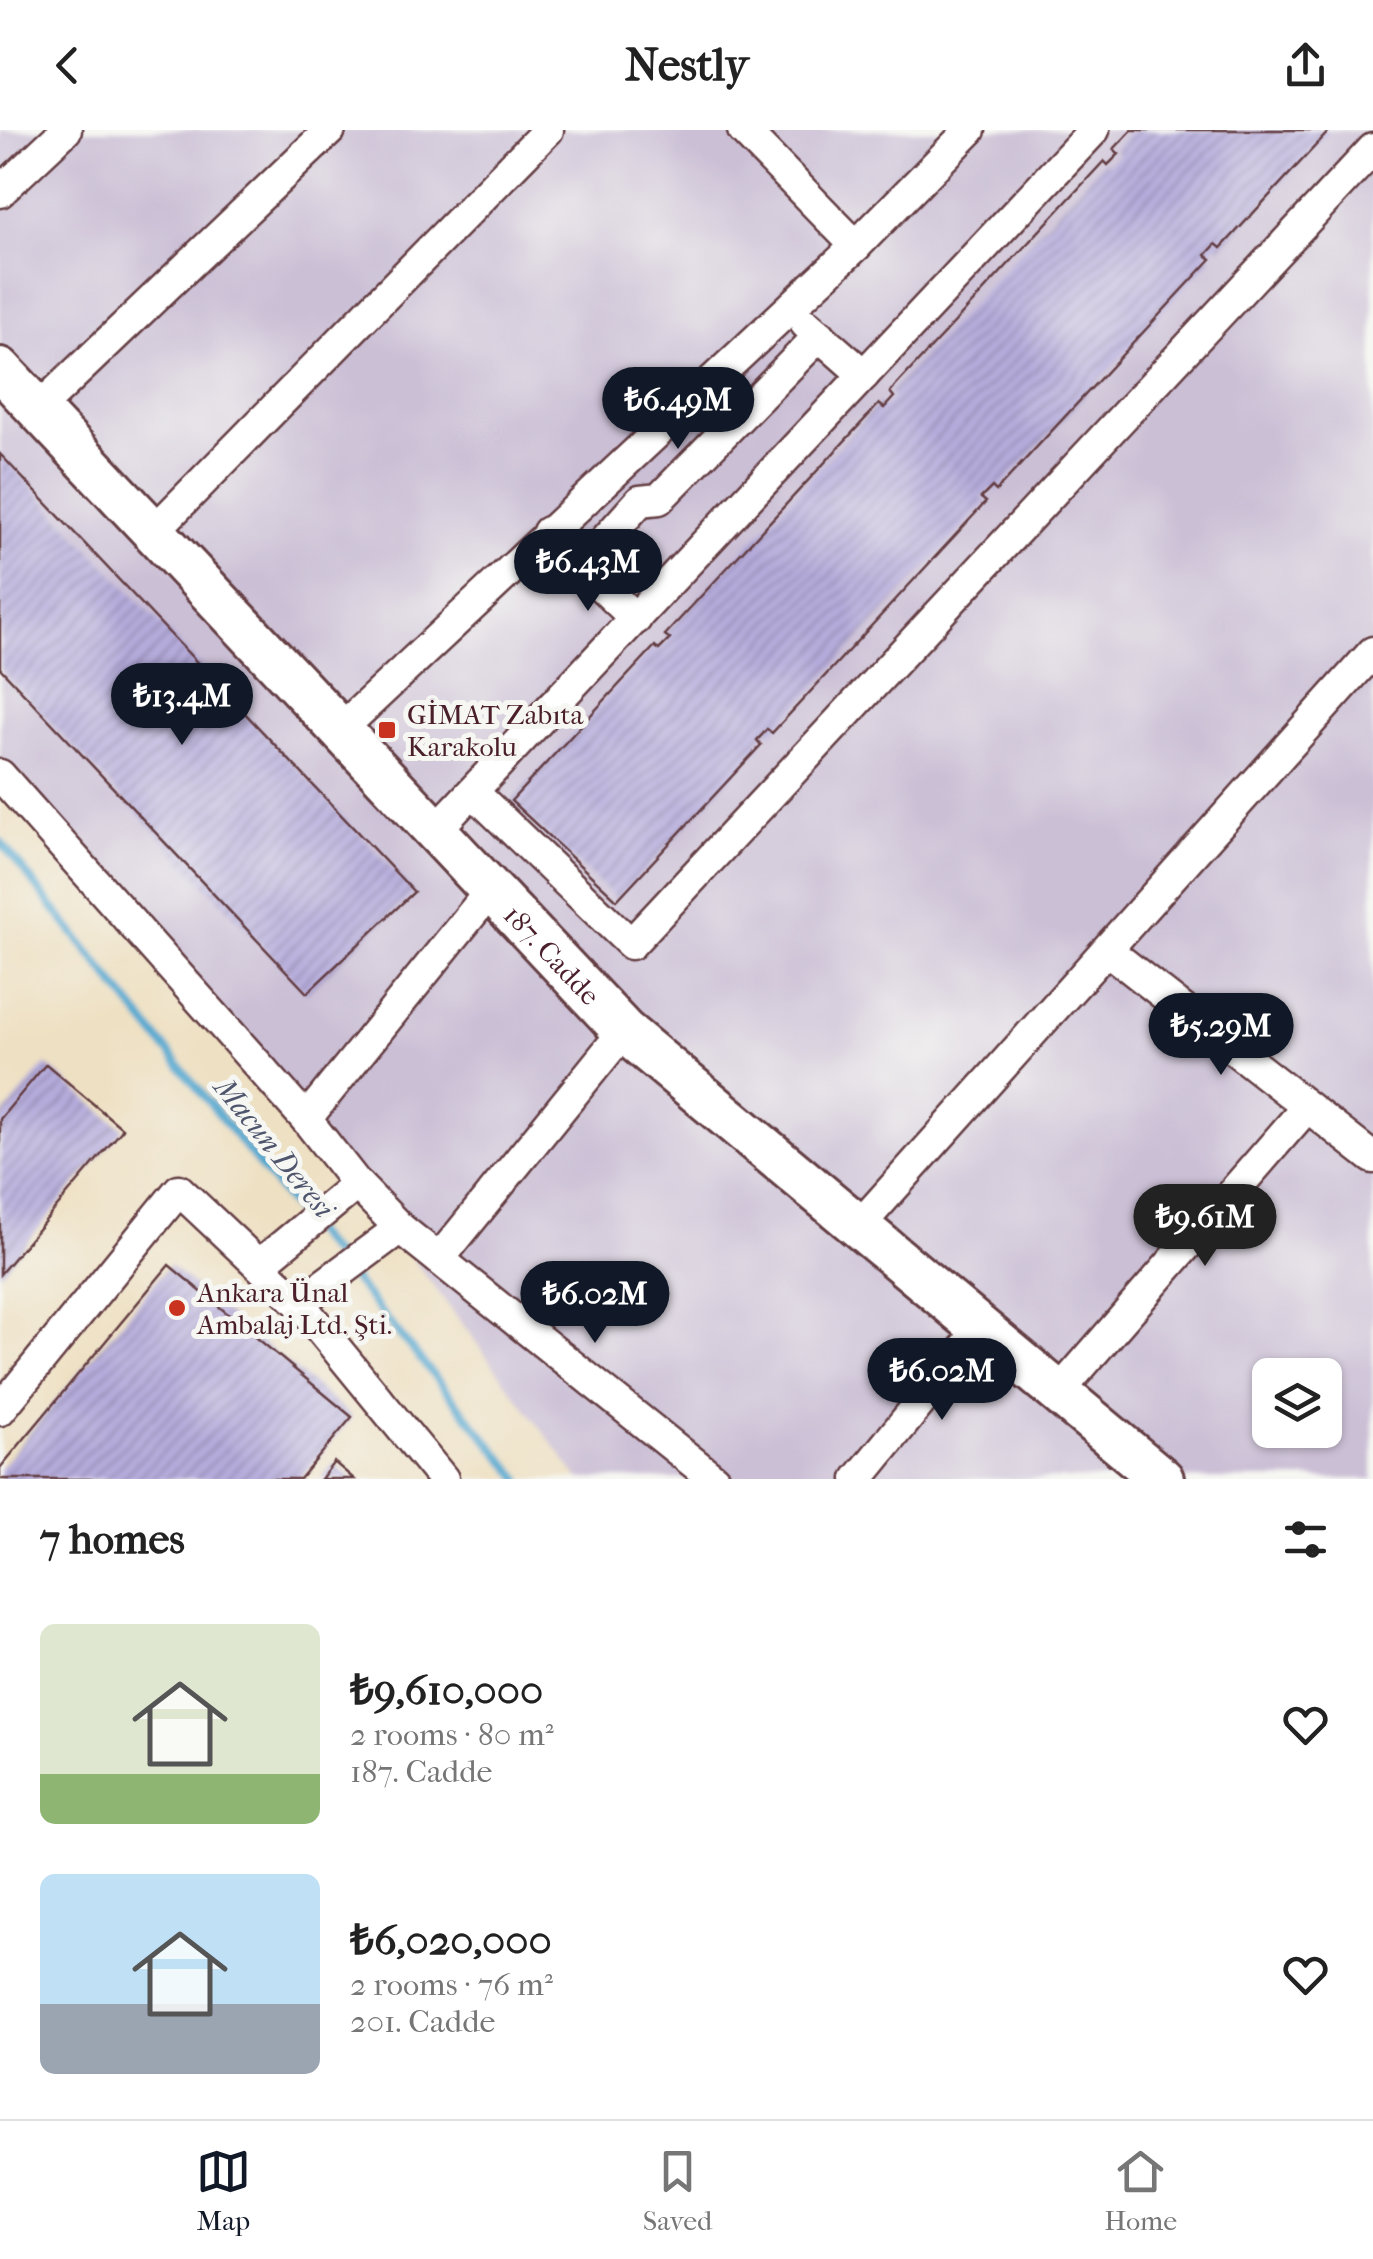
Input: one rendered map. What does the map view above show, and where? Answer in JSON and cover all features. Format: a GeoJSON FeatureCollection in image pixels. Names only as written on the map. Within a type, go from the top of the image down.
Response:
{"type":"FeatureCollection","features":[{"type":"Feature","properties":{"kind":"main road","name":"187. Cadde"},"geometry":{"type":"LineString","coordinates":[[0,369],[624,1031],[1162,1479]]}},
{"type":"Feature","properties":{"kind":"street"},"geometry":{"type":"LineString","coordinates":[[0,192],[66,130]]}},
{"type":"Feature","properties":{"kind":"street"},"geometry":{"type":"LineString","coordinates":[[38,409],[330,130]]}},
{"type":"Feature","properties":{"kind":"street"},"geometry":{"type":"LineString","coordinates":[[154,531],[548,130]]}},
{"type":"Feature","properties":{"kind":"street"},"geometry":{"type":"LineString","coordinates":[[743,130],[856,246]]}},
{"type":"Feature","properties":{"kind":"street"},"geometry":{"type":"LineString","coordinates":[[341,729],[856,246],[970,130]]}},
{"type":"Feature","properties":{"kind":"street"},"geometry":{"type":"LineString","coordinates":[[436,830],[1094,130]]}},
{"type":"Feature","properties":{"kind":"street"},"geometry":{"type":"LineString","coordinates":[[473,792],[632,944],[1373,149]]}},
{"type":"Feature","properties":{"kind":"street"},"geometry":{"type":"LineString","coordinates":[[789,308],[864,375]]}},
{"type":"Feature","properties":{"kind":"street"},"geometry":{"type":"LineString","coordinates":[[582,567],[640,501],[659,500],[820,336]]}},
{"type":"Feature","properties":{"kind":"street"},"geometry":{"type":"LineString","coordinates":[[548,532],[636,618]]}},
{"type":"Feature","properties":{"kind":"street"},"geometry":{"type":"LineString","coordinates":[[858,1226],[1373,652]]}},
{"type":"Feature","properties":{"kind":"street"},"geometry":{"type":"LineString","coordinates":[[0,776],[306,1119],[357,1184],[400,1228],[714,1479]]}},
{"type":"Feature","properties":{"kind":"street"},"geometry":{"type":"LineString","coordinates":[[306,1119],[492,889]]}},
{"type":"Feature","properties":{"kind":"street"},"geometry":{"type":"LineString","coordinates":[[1107,950],[1373,1158]]}},
{"type":"Feature","properties":{"kind":"street"},"geometry":{"type":"LineString","coordinates":[[439,1259],[624,1031]]}},
{"type":"Feature","properties":{"kind":"street"},"geometry":{"type":"LineString","coordinates":[[1058,1392],[1307,1106]]}},
{"type":"Feature","properties":{"kind":"street"},"geometry":{"type":"LineString","coordinates":[[259,1265],[357,1184]]}},
{"type":"Feature","properties":{"kind":"street"},"geometry":{"type":"LineString","coordinates":[[0,1410],[179,1190],[298,1303],[443,1479]]}},
{"type":"Feature","properties":{"kind":"street"},"geometry":{"type":"LineString","coordinates":[[298,1303],[400,1228]]}},
{"type":"Feature","properties":{"kind":"street"},"geometry":{"type":"LineString","coordinates":[[858,1479],[981,1328]]}},
{"type":"Feature","properties":{"kind":"shaded area"},"geometry":{"type":"Polygon","coordinates":[[[0,130],[1373,130],[1373,1479],[579,1479],[333,1153],[0,764],[0,130]]]}},
{"type":"Feature","properties":{"kind":"building"},"geometry":{"type":"Polygon","coordinates":[[[1132,130],[1330,130],[1221,248],[1216,244],[1206,255],[1211,259],[996,491],[992,487],[981,498],[986,502],[772,733],[767,729],[757,740],[761,745],[617,900],[511,801],[655,646],[659,650],[670,639],[665,635],[879,404],[884,408],[894,397],[890,392],[1104,161],[1108,165],[1119,154],[1114,149],[1132,130]]]}},
{"type":"Feature","properties":{"kind":"building"},"geometry":{"type":"Polygon","coordinates":[[[0,454],[414,892],[307,993],[0,668],[0,454]]]}},
{"type":"Feature","properties":{"kind":"building"},"geometry":{"type":"Polygon","coordinates":[[[46,1064],[123,1129],[0,1274],[0,1119],[46,1064]]]}},
{"type":"Feature","properties":{"kind":"building"},"geometry":{"type":"Polygon","coordinates":[[[169,1265],[352,1417],[300,1479],[0,1479],[0,1468],[169,1265]]]}},
{"type":"Feature","properties":{"kind":"building"},"geometry":{"type":"Polygon","coordinates":[[[334,1462],[354,1479],[321,1479],[334,1462]]]}},
{"type":"Feature","properties":{"kind":"waterway","name":"Macun Deresi"},"geometry":{"type":"LineString","coordinates":[[0,841],[303,1220]]}},
{"type":"Feature","properties":{"kind":"waterway","name":"Macun Deresi"},"geometry":{"type":"LineString","coordinates":[[312,1231],[339,1262]]}},
{"type":"Feature","properties":{"kind":"waterway","name":"Macun Deresi"},"geometry":{"type":"LineString","coordinates":[[348,1273],[520,1479]]}},
{"type":"Feature","properties":{"kind":"place","name":"GİMAT Zabıta Karakolu"},"geometry":{"type":"Point","coordinates":[387,730]}},
{"type":"Feature","properties":{"kind":"place","name":"Ankara Ünal Ambalaj Ltd. Şti."},"geometry":{"type":"Point","coordinates":[177,1308]}}]}
